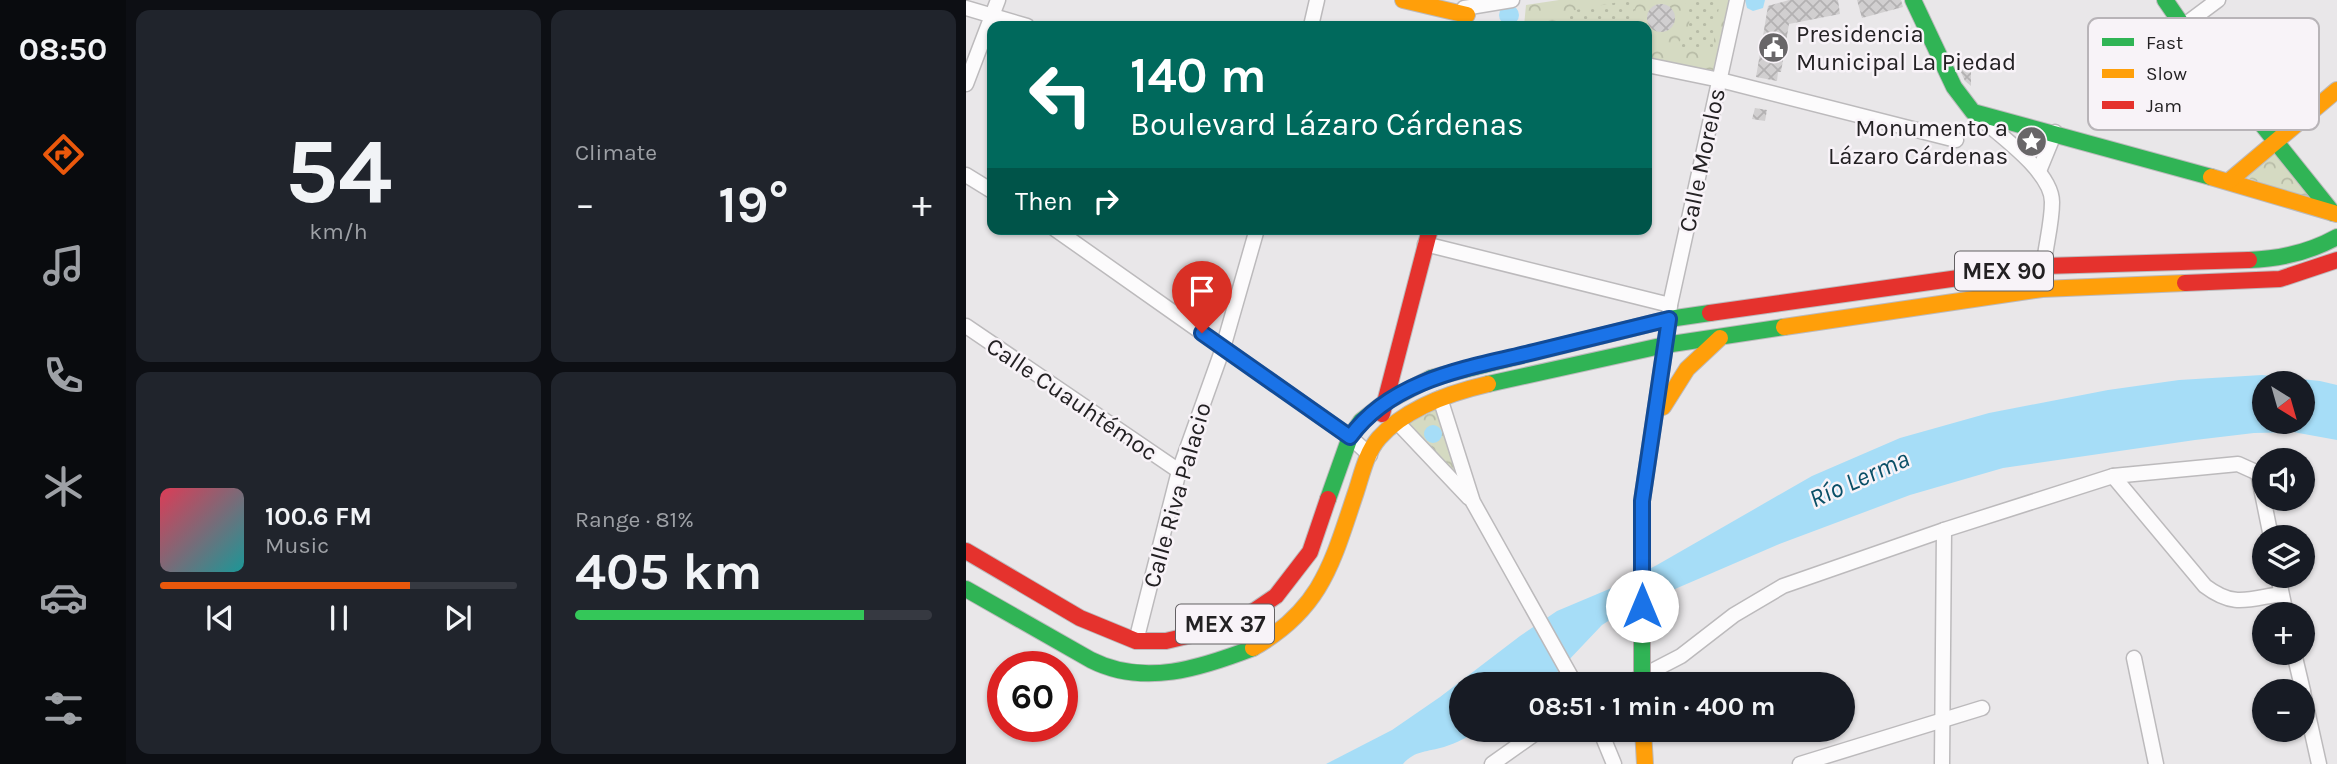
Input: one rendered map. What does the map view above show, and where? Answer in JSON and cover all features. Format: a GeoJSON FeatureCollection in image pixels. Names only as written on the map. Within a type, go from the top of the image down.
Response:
{"type":"FeatureCollection","features":[{"type":"Feature","properties":{"kind":"main road"},"geometry":{"type":"LineString","coordinates":[[1403,0],[1466,12]]}},
{"type":"Feature","properties":{"kind":"main road"},"geometry":{"type":"LineString","coordinates":[[1913,0],[1954,87],[1973,112],[2229,181],[2335,214]]}},
{"type":"Feature","properties":{"kind":"main road"},"geometry":{"type":"LineString","coordinates":[[2165,0],[2177,18]]}},
{"type":"Feature","properties":{"kind":"main road"},"geometry":{"type":"LineString","coordinates":[[2319,105],[2337,90]]}},
{"type":"Feature","properties":{"kind":"main road"},"geometry":{"type":"LineString","coordinates":[[2267,130],[2335,214]]}},
{"type":"Feature","properties":{"kind":"main road"},"geometry":{"type":"LineString","coordinates":[[2229,181],[2289,130]]}},
{"type":"Feature","properties":{"kind":"main road"},"geometry":{"type":"LineString","coordinates":[[1378,439],[1384,403],[1427,237]]}},
{"type":"Feature","properties":{"kind":"main road","name":"MEX 90"},"geometry":{"type":"LineString","coordinates":[[1670,312],[2043,266],[2267,260],[2318,248],[2337,237]]}},
{"type":"Feature","properties":{"kind":"main road","name":"MEX 90"},"geometry":{"type":"LineString","coordinates":[[1665,345],[2042,289],[2280,279],[2334,266]]}},
{"type":"Feature","properties":{"kind":"main road"},"geometry":{"type":"LineString","coordinates":[[1642,672],[1642,501],[1670,312]]}},
{"type":"Feature","properties":{"kind":"main road","name":"MEX 37"},"geometry":{"type":"LineString","coordinates":[[1113,652],[1136,640],[1166,641],[1204,632],[1251,613],[1276,596],[1310,552],[1350,437],[1362,421],[1384,403],[1431,378],[1670,312]]}},
{"type":"Feature","properties":{"kind":"main road"},"geometry":{"type":"LineString","coordinates":[[1653,429],[1672,387],[1684,370],[1722,336]]}},
{"type":"Feature","properties":{"kind":"main road","name":"MEX 37"},"geometry":{"type":"LineString","coordinates":[[966,551],[1080,618],[1139,674],[1164,674],[1231,657],[1278,635],[1300,615],[1318,592],[1370,455],[1378,439],[1398,423],[1440,398],[1467,389],[1665,345]]}},
{"type":"Feature","properties":{"kind":"main road"},"geometry":{"type":"LineString","coordinates":[[1622,354],[1644,371],[1658,394]]}},
{"type":"Feature","properties":{"kind":"main road","name":"MEX 37"},"geometry":{"type":"LineString","coordinates":[[966,589],[1113,652]]}},
{"type":"Feature","properties":{"kind":"main road"},"geometry":{"type":"LineString","coordinates":[[1644,742],[1645,764]]}},
{"type":"Feature","properties":{"kind":"street"},"geometry":{"type":"LineString","coordinates":[[991,21],[998,0]]}},
{"type":"Feature","properties":{"kind":"street"},"geometry":{"type":"LineString","coordinates":[[1312,21],[1317,0]]}},
{"type":"Feature","properties":{"kind":"street"},"geometry":{"type":"LineString","coordinates":[[1466,12],[1512,0]]}},
{"type":"Feature","properties":{"kind":"street","name":"Calle Morelos"},"geometry":{"type":"LineString","coordinates":[[1670,312],[1737,0]]}},
{"type":"Feature","properties":{"kind":"street"},"geometry":{"type":"LineString","coordinates":[[2194,18],[2218,0]]}},
{"type":"Feature","properties":{"kind":"street"},"geometry":{"type":"LineString","coordinates":[[966,8],[1008,21]]}},
{"type":"Feature","properties":{"kind":"street"},"geometry":{"type":"LineString","coordinates":[[966,84],[987,32]]}},
{"type":"Feature","properties":{"kind":"street"},"geometry":{"type":"LineString","coordinates":[[1652,66],[1720,80],[1956,140]]}},
{"type":"Feature","properties":{"kind":"street"},"geometry":{"type":"LineString","coordinates":[[1973,112],[2039,171],[2050,190],[2052,203],[2042,289]]}},
{"type":"Feature","properties":{"kind":"street"},"geometry":{"type":"LineString","coordinates":[[2039,171],[2055,132]]}},
{"type":"Feature","properties":{"kind":"street"},"geometry":{"type":"LineString","coordinates":[[966,175],[987,188]]}},
{"type":"Feature","properties":{"kind":"street"},"geometry":{"type":"LineString","coordinates":[[1063,235],[1350,437],[1370,455]]}},
{"type":"Feature","properties":{"kind":"street","name":"Calle Riva Palacio"},"geometry":{"type":"LineString","coordinates":[[1136,640],[1179,471],[1223,348],[1255,235]]}},
{"type":"Feature","properties":{"kind":"street"},"geometry":{"type":"LineString","coordinates":[[1427,237],[1670,312]]}},
{"type":"Feature","properties":{"kind":"street"},"geometry":{"type":"LineString","coordinates":[[2318,248],[2334,266]]}},
{"type":"Feature","properties":{"kind":"street","name":"Calle Cuauhtémoc"},"geometry":{"type":"LineString","coordinates":[[966,326],[1179,471]]}},
{"type":"Feature","properties":{"kind":"street"},"geometry":{"type":"LineString","coordinates":[[1440,398],[1473,502],[1568,672]]}},
{"type":"Feature","properties":{"kind":"street"},"geometry":{"type":"LineString","coordinates":[[1398,423],[1473,502]]}},
{"type":"Feature","properties":{"kind":"street"},"geometry":{"type":"LineString","coordinates":[[1650,672],[1681,656],[1734,615],[1783,586],[1944,530],[2113,476],[2238,464],[2258,473],[2268,525]]}},
{"type":"Feature","properties":{"kind":"street"},"geometry":{"type":"LineString","coordinates":[[2113,476],[2205,586],[2219,597],[2235,600],[2281,594]]}},
{"type":"Feature","properties":{"kind":"street"},"geometry":{"type":"LineString","coordinates":[[1942,764],[1944,530]]}},
{"type":"Feature","properties":{"kind":"street"},"geometry":{"type":"LineString","coordinates":[[2280,588],[2283,602]]}},
{"type":"Feature","properties":{"kind":"street"},"geometry":{"type":"LineString","coordinates":[[2134,658],[2156,764]]}},
{"type":"Feature","properties":{"kind":"street"},"geometry":{"type":"LineString","coordinates":[[1800,764],[1982,708]]}},
{"type":"Feature","properties":{"kind":"street"},"geometry":{"type":"LineString","coordinates":[[1492,764],[1523,742]]}},
{"type":"Feature","properties":{"kind":"street"},"geometry":{"type":"LineString","coordinates":[[1605,742],[1614,764]]}},
{"type":"Feature","properties":{"kind":"street"},"geometry":{"type":"LineString","coordinates":[[2314,742],[2319,764]]}},
{"type":"Feature","properties":{"kind":"green space"},"geometry":{"type":"Polygon","coordinates":[[[1559,0],[1730,0],[1717,75],[1652,60],[1652,21],[1524,21],[1526,5],[1559,0]]]}},
{"type":"Feature","properties":{"kind":"green space"},"geometry":{"type":"Polygon","coordinates":[[[1639,0],[1632,14],[1633,21],[1570,21],[1570,11],[1639,0]]]}},
{"type":"Feature","properties":{"kind":"green space"},"geometry":{"type":"Polygon","coordinates":[[[1684,0],[1720,0],[1712,52],[1675,46],[1687,30],[1690,19],[1684,0]]]}},
{"type":"Feature","properties":{"kind":"green space"},"geometry":{"type":"Polygon","coordinates":[[[2276,147],[2321,205],[2240,175],[2276,147]]]}},
{"type":"Feature","properties":{"kind":"green space"},"geometry":{"type":"Polygon","coordinates":[[[1448,403],[1482,517],[1408,424],[1448,403]]]}},
{"type":"Feature","properties":{"kind":"water"},"geometry":{"type":"Polygon","coordinates":[[[1745,0],[1765,0],[1763,8],[1753,11],[1747,8],[1745,0]]]}},
{"type":"Feature","properties":{"kind":"water"},"geometry":{"type":"Polygon","coordinates":[[[1505,6],[1513,6],[1518,11],[1517,21],[1500,19],[1500,11],[1505,6]]]}},
{"type":"Feature","properties":{"kind":"water","name":"Río Lerma"},"geometry":{"type":"Polygon","coordinates":[[[2252,376],[2252,433],[2003,468],[1910,495],[1777,545],[1624,611],[1602,625],[1557,672],[1473,672],[1557,611],[1657,565],[1812,476],[1900,438],[1989,413],[2108,390],[2179,380],[2252,376]]]}},
{"type":"Feature","properties":{"kind":"water"},"geometry":{"type":"Polygon","coordinates":[[[2315,380],[2337,385],[2337,440],[2304,434],[2315,434],[2315,380]]]}},
{"type":"Feature","properties":{"kind":"water"},"geometry":{"type":"Polygon","coordinates":[[[1433,425],[1439,428],[1442,434],[1439,440],[1433,443],[1427,440],[1424,434],[1427,428],[1433,425]]]}},
{"type":"Feature","properties":{"kind":"water"},"geometry":{"type":"Polygon","coordinates":[[[1449,690],[1449,742],[1456,742],[1417,754],[1403,764],[1326,764],[1392,730],[1449,690]]]}},
{"type":"Feature","properties":{"kind":"building","name":"Presidencia Municipal La Piedad"},"geometry":{"type":"Polygon","coordinates":[[[1789,0],[1838,0],[1840,14],[1789,24],[1777,81],[1756,77],[1768,6],[1789,0]]]}},
{"type":"Feature","properties":{"kind":"building","name":"Presidencia Municipal La Piedad"},"geometry":{"type":"Polygon","coordinates":[[[1857,0],[1901,0],[1903,7],[1862,18],[1857,0]]]}},
{"type":"Feature","properties":{"kind":"building"},"geometry":{"type":"Polygon","coordinates":[[[1656,5],[1666,5],[1674,13],[1674,23],[1666,31],[1656,31],[1652,29],[1652,21],[1648,21],[1648,13],[1656,5]]]}},
{"type":"Feature","properties":{"kind":"building"},"geometry":{"type":"Polygon","coordinates":[[[1957,64],[1971,65],[1971,86],[1965,81],[1957,64]]]}},
{"type":"Feature","properties":{"kind":"building"},"geometry":{"type":"Polygon","coordinates":[[[1755,108],[1767,110],[1765,121],[1752,119],[1755,108]]]}},
{"type":"Feature","properties":{"kind":"traffic: fast"},"geometry":{"type":"LineString","coordinates":[[1913,0],[1954,87],[1973,112],[2211,177]]}},
{"type":"Feature","properties":{"kind":"traffic: fast"},"geometry":{"type":"LineString","coordinates":[[2165,0],[2177,18]]}},
{"type":"Feature","properties":{"kind":"traffic: fast"},"geometry":{"type":"LineString","coordinates":[[2266,130],[2333,213]]}},
{"type":"Feature","properties":{"kind":"traffic: fast"},"geometry":{"type":"LineString","coordinates":[[2249,260],[2294,254],[2337,237]]}},
{"type":"Feature","properties":{"kind":"traffic: fast"},"geometry":{"type":"LineString","coordinates":[[1328,499],[1350,437],[1361,421],[1384,403],[1431,378],[1669,319],[1710,313]]}},
{"type":"Feature","properties":{"kind":"traffic: fast"},"geometry":{"type":"LineString","coordinates":[[1488,384],[1665,345],[1784,327]]}},
{"type":"Feature","properties":{"kind":"traffic: fast"},"geometry":{"type":"LineString","coordinates":[[1642,501],[1642,672]]}},
{"type":"Feature","properties":{"kind":"traffic: fast"},"geometry":{"type":"LineString","coordinates":[[966,589],[1091,660],[1111,668],[1131,672],[1172,672],[1193,668],[1253,648]]}},
{"type":"Feature","properties":{"kind":"traffic: slow"},"geometry":{"type":"LineString","coordinates":[[1403,0],[1467,15]]}},
{"type":"Feature","properties":{"kind":"traffic: slow"},"geometry":{"type":"LineString","coordinates":[[2319,105],[2337,90]]}},
{"type":"Feature","properties":{"kind":"traffic: slow"},"geometry":{"type":"LineString","coordinates":[[2229,181],[2290,130]]}},
{"type":"Feature","properties":{"kind":"traffic: slow"},"geometry":{"type":"LineString","coordinates":[[2211,177],[2337,214]]}},
{"type":"Feature","properties":{"kind":"traffic: slow"},"geometry":{"type":"LineString","coordinates":[[1784,327],[2042,289],[2185,283]]}},
{"type":"Feature","properties":{"kind":"traffic: slow"},"geometry":{"type":"LineString","coordinates":[[1663,407],[1687,369],[1720,338]]}},
{"type":"Feature","properties":{"kind":"traffic: slow"},"geometry":{"type":"LineString","coordinates":[[1253,648],[1295,617],[1321,582],[1339,541],[1368,457],[1379,438],[1402,418],[1429,403],[1488,384]]}},
{"type":"Feature","properties":{"kind":"traffic: slow"},"geometry":{"type":"LineString","coordinates":[[1644,742],[1645,764]]}},
{"type":"Feature","properties":{"kind":"traffic: jam"},"geometry":{"type":"LineString","coordinates":[[1382,414],[1428,235]]}},
{"type":"Feature","properties":{"kind":"traffic: jam"},"geometry":{"type":"LineString","coordinates":[[1710,313],[2044,266],[2249,260]]}},
{"type":"Feature","properties":{"kind":"traffic: jam"},"geometry":{"type":"LineString","coordinates":[[2185,283],[2280,279],[2337,260]]}},
{"type":"Feature","properties":{"kind":"traffic: jam"},"geometry":{"type":"LineString","coordinates":[[1642,501],[1667,333]]}},
{"type":"Feature","properties":{"kind":"traffic: jam"},"geometry":{"type":"LineString","coordinates":[[966,551],[1080,618],[1136,641],[1166,641],[1204,632],[1251,613],[1276,596],[1310,552],[1328,499]]}},
{"type":"Feature","properties":{"kind":"place","name":"Presidencia Municipal La Piedad"},"geometry":{"type":"Point","coordinates":[1773,48]}},
{"type":"Feature","properties":{"kind":"place","name":"Monumento a Lázaro Cárdenas"},"geometry":{"type":"Point","coordinates":[2031,142]}},
{"type":"Feature","properties":{"kind":"route"},"geometry":{"type":"LineString","coordinates":[[1202,333],[1350,437],[1362,421],[1384,403],[1431,378],[1669,319],[1642,501],[1642,606]]}}]}
